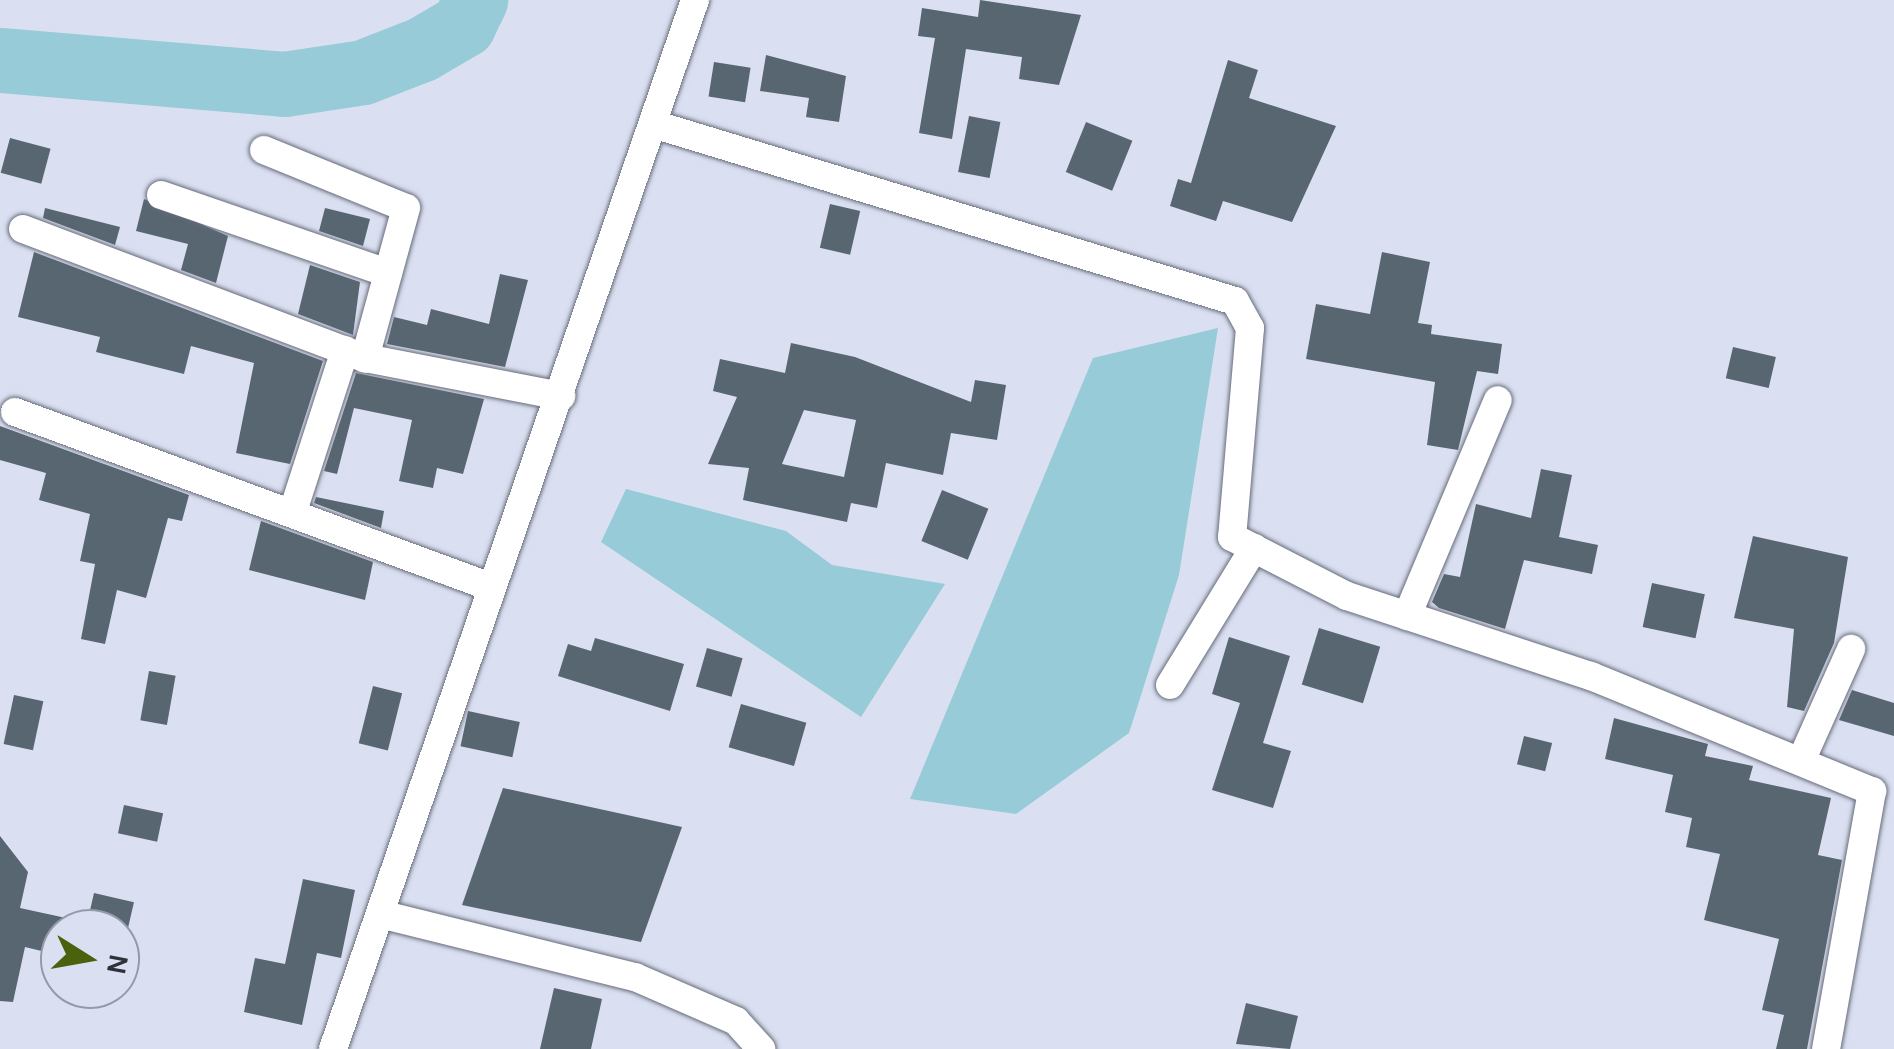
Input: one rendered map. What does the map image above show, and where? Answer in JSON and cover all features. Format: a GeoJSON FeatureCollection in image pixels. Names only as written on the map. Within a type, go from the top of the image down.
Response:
{"type":"FeatureCollection","features":[{"type":"Feature","properties":{"kind":"street"},"geometry":{"type":"LineString","coordinates":[[333,1049],[384,915],[491,587],[561,396],[695,0]]}},
{"type":"Feature","properties":{"kind":"street"},"geometry":{"type":"LineString","coordinates":[[654,124],[1235,300],[1250,328],[1232,537],[1407,616],[1883,790],[1826,1049]]}},
{"type":"Feature","properties":{"kind":"street"},"geometry":{"type":"LineString","coordinates":[[264,150],[406,208],[388,274],[294,508]]}},
{"type":"Feature","properties":{"kind":"street"},"geometry":{"type":"LineString","coordinates":[[161,195],[388,274]]}},
{"type":"Feature","properties":{"kind":"street"},"geometry":{"type":"LineString","coordinates":[[23,229],[355,354],[561,396]]}},
{"type":"Feature","properties":{"kind":"street"},"geometry":{"type":"LineString","coordinates":[[1407,616],[1498,400]]}},
{"type":"Feature","properties":{"kind":"street"},"geometry":{"type":"LineString","coordinates":[[14,412],[294,508],[491,587]]}},
{"type":"Feature","properties":{"kind":"street"},"geometry":{"type":"LineString","coordinates":[[1170,685],[1254,548]]}},
{"type":"Feature","properties":{"kind":"street"},"geometry":{"type":"LineString","coordinates":[[1801,762],[1851,649]]}},
{"type":"Feature","properties":{"kind":"street"},"geometry":{"type":"LineString","coordinates":[[384,915],[635,978],[736,1022],[761,1049]]}},
{"type":"Feature","properties":{"kind":"water"},"geometry":{"type":"Polygon","coordinates":[[[1218,328],[1179,575],[1129,733],[1016,814],[910,799],[1093,358],[1218,328]]]}},
{"type":"Feature","properties":{"kind":"water"},"geometry":{"type":"Polygon","coordinates":[[[626,489],[786,531],[832,565],[945,584],[861,717],[601,542],[626,489]]]}},
{"type":"Feature","properties":{"kind":"building"},"geometry":{"type":"Polygon","coordinates":[[[980,0],[1081,15],[1059,85],[1019,79],[1022,57],[966,49],[952,139],[919,133],[935,38],[918,36],[922,8],[978,17],[980,0]]]}},
{"type":"Feature","properties":{"kind":"building"},"geometry":{"type":"Polygon","coordinates":[[[766,55],[846,76],[839,122],[806,117],[809,98],[760,91],[766,55]]]}},
{"type":"Feature","properties":{"kind":"building"},"geometry":{"type":"Polygon","coordinates":[[[1228,60],[1258,70],[1249,98],[1336,126],[1292,222],[1223,201],[1216,221],[1170,206],[1178,179],[1191,183],[1228,60]]]}},
{"type":"Feature","properties":{"kind":"building"},"geometry":{"type":"Polygon","coordinates":[[[714,62],[751,68],[745,102],[709,97],[714,62]]]}},
{"type":"Feature","properties":{"kind":"building"},"geometry":{"type":"Polygon","coordinates":[[[969,116],[1000,122],[990,178],[958,172],[969,116]]]}},
{"type":"Feature","properties":{"kind":"building"},"geometry":{"type":"Polygon","coordinates":[[[1086,122],[1132,141],[1112,191],[1066,172],[1086,122]]]}},
{"type":"Feature","properties":{"kind":"building"},"geometry":{"type":"Polygon","coordinates":[[[10,138],[51,149],[41,184],[1,173],[10,138]]]}},
{"type":"Feature","properties":{"kind":"building"},"geometry":{"type":"Polygon","coordinates":[[[144,199],[228,236],[216,283],[181,270],[188,244],[136,231],[144,199]]]}},
{"type":"Feature","properties":{"kind":"building"},"geometry":{"type":"Polygon","coordinates":[[[830,204],[860,211],[850,255],[820,248],[830,204]]]}},
{"type":"Feature","properties":{"kind":"building"},"geometry":{"type":"Polygon","coordinates":[[[45,208],[120,227],[115,245],[43,218],[45,208]]]}},
{"type":"Feature","properties":{"kind":"building"},"geometry":{"type":"Polygon","coordinates":[[[325,208],[370,219],[363,246],[319,231],[325,208]]]}},
{"type":"Feature","properties":{"kind":"building"},"geometry":{"type":"Polygon","coordinates":[[[34,252],[323,361],[290,464],[236,453],[254,363],[191,346],[184,374],[96,352],[100,337],[18,317],[34,252]]]}},
{"type":"Feature","properties":{"kind":"building"},"geometry":{"type":"Polygon","coordinates":[[[1382,252],[1430,262],[1418,323],[1432,325],[1431,334],[1502,344],[1498,374],[1477,371],[1458,450],[1427,445],[1435,382],[1306,359],[1316,304],[1370,314],[1382,252]]]}},
{"type":"Feature","properties":{"kind":"building"},"geometry":{"type":"Polygon","coordinates":[[[310,265],[360,282],[353,335],[298,314],[310,265]]]}},
{"type":"Feature","properties":{"kind":"building"},"geometry":{"type":"Polygon","coordinates":[[[500,274],[528,280],[505,367],[387,344],[394,317],[427,325],[431,309],[489,324],[500,274]]]}},
{"type":"Feature","properties":{"kind":"building"},"geometry":{"type":"Polygon","coordinates":[[[791,343],[855,357],[971,402],[975,380],[1006,385],[997,440],[951,433],[943,475],[886,463],[877,508],[851,503],[847,522],[743,500],[749,468],[708,464],[737,397],[713,391],[720,359],[785,373],[791,343]],[[804,410],[782,464],[844,477],[856,420],[804,410]]]}},
{"type":"Feature","properties":{"kind":"building"},"geometry":{"type":"Polygon","coordinates":[[[1733,347],[1776,357],[1769,388],[1726,378],[1733,347]]]}},
{"type":"Feature","properties":{"kind":"building"},"geometry":{"type":"Polygon","coordinates":[[[356,373],[484,399],[463,474],[437,468],[433,488],[399,481],[412,420],[354,408],[337,474],[324,471],[356,373]]]}},
{"type":"Feature","properties":{"kind":"building"},"geometry":{"type":"Polygon","coordinates":[[[0,426],[189,495],[182,521],[168,518],[146,598],[117,590],[105,644],[81,639],[95,564],[80,561],[90,514],[39,500],[46,473],[0,460],[0,426]]]}},
{"type":"Feature","properties":{"kind":"building"},"geometry":{"type":"Polygon","coordinates":[[[1541,469],[1572,475],[1559,537],[1598,545],[1592,574],[1524,560],[1505,629],[1439,608],[1432,602],[1444,574],[1460,577],[1476,504],[1531,518],[1541,469]]]}},
{"type":"Feature","properties":{"kind":"building"},"geometry":{"type":"Polygon","coordinates":[[[942,490],[988,509],[968,560],[921,541],[942,490]]]}},
{"type":"Feature","properties":{"kind":"building"},"geometry":{"type":"Polygon","coordinates":[[[316,497],[384,511],[381,528],[314,503],[316,497]]]}},
{"type":"Feature","properties":{"kind":"building"},"geometry":{"type":"Polygon","coordinates":[[[261,521],[373,562],[365,600],[249,570],[261,521]]]}},
{"type":"Feature","properties":{"kind":"building"},"geometry":{"type":"Polygon","coordinates":[[[1753,536],[1848,557],[1834,643],[1804,711],[1787,707],[1794,629],[1734,618],[1753,536]]]}},
{"type":"Feature","properties":{"kind":"building"},"geometry":{"type":"Polygon","coordinates":[[[1652,583],[1705,594],[1695,638],[1643,627],[1652,583]]]}},
{"type":"Feature","properties":{"kind":"building"},"geometry":{"type":"Polygon","coordinates":[[[1319,628],[1380,647],[1363,703],[1302,684],[1319,628]]]}},
{"type":"Feature","properties":{"kind":"building"},"geometry":{"type":"Polygon","coordinates":[[[1229,637],[1290,656],[1263,743],[1291,751],[1273,808],[1212,790],[1240,703],[1212,694],[1229,637]]]}},
{"type":"Feature","properties":{"kind":"building"},"geometry":{"type":"Polygon","coordinates":[[[595,638],[684,664],[670,711],[558,676],[568,644],[591,651],[595,638]]]}},
{"type":"Feature","properties":{"kind":"building"},"geometry":{"type":"Polygon","coordinates":[[[707,648],[743,658],[732,697],[696,686],[707,648]]]}},
{"type":"Feature","properties":{"kind":"building"},"geometry":{"type":"Polygon","coordinates":[[[149,671],[176,676],[167,725],[140,720],[149,671]]]}},
{"type":"Feature","properties":{"kind":"building"},"geometry":{"type":"Polygon","coordinates":[[[373,686],[402,693],[388,751],[359,743],[373,686]]]}},
{"type":"Feature","properties":{"kind":"building"},"geometry":{"type":"Polygon","coordinates":[[[1852,690],[1894,703],[1894,736],[1839,720],[1852,690]]]}},
{"type":"Feature","properties":{"kind":"building"},"geometry":{"type":"Polygon","coordinates":[[[14,695],[43,701],[33,750],[4,744],[14,695]]]}},
{"type":"Feature","properties":{"kind":"building"},"geometry":{"type":"Polygon","coordinates":[[[741,704],[806,723],[794,766],[729,747],[741,704]]]}},
{"type":"Feature","properties":{"kind":"building"},"geometry":{"type":"Polygon","coordinates":[[[468,711],[520,722],[512,757],[461,746],[468,711]]]}},
{"type":"Feature","properties":{"kind":"building"},"geometry":{"type":"Polygon","coordinates":[[[1614,718],[1708,744],[1705,756],[1753,766],[1749,780],[1831,798],[1818,855],[1842,860],[1807,1049],[1776,1049],[1784,1015],[1762,1010],[1779,939],[1704,920],[1720,854],[1686,847],[1692,818],[1665,812],[1673,775],[1605,759],[1614,718]]]}},
{"type":"Feature","properties":{"kind":"building"},"geometry":{"type":"Polygon","coordinates":[[[1524,736],[1552,743],[1545,771],[1517,764],[1524,736]]]}},
{"type":"Feature","properties":{"kind":"building"},"geometry":{"type":"Polygon","coordinates":[[[503,788],[682,827],[641,942],[462,905],[503,788]]]}},
{"type":"Feature","properties":{"kind":"building"},"geometry":{"type":"Polygon","coordinates":[[[124,805],[163,813],[157,842],[118,833],[124,805]]]}},
{"type":"Feature","properties":{"kind":"building"},"geometry":{"type":"Polygon","coordinates":[[[0,836],[28,872],[20,908],[40,912],[40,951],[25,947],[13,1002],[0,1001],[0,836]]]}},
{"type":"Feature","properties":{"kind":"building"},"geometry":{"type":"Polygon","coordinates":[[[303,879],[355,890],[341,958],[317,953],[302,1025],[244,1012],[255,958],[285,964],[303,879]]]}},
{"type":"Feature","properties":{"kind":"building"},"geometry":{"type":"Polygon","coordinates":[[[94,893],[134,902],[132,909],[90,909],[94,893]]]}},
{"type":"Feature","properties":{"kind":"building"},"geometry":{"type":"Polygon","coordinates":[[[554,988],[602,999],[591,1049],[540,1049],[554,988]]]}},
{"type":"Feature","properties":{"kind":"building"},"geometry":{"type":"Polygon","coordinates":[[[1246,1003],[1298,1016],[1290,1049],[1236,1044],[1246,1003]]]}},
{"type":"Feature","properties":{"kind":"waterway"},"geometry":{"type":"LineString","coordinates":[[0,60],[284,84],[363,72],[422,49],[463,25],[475,0]]}}]}
